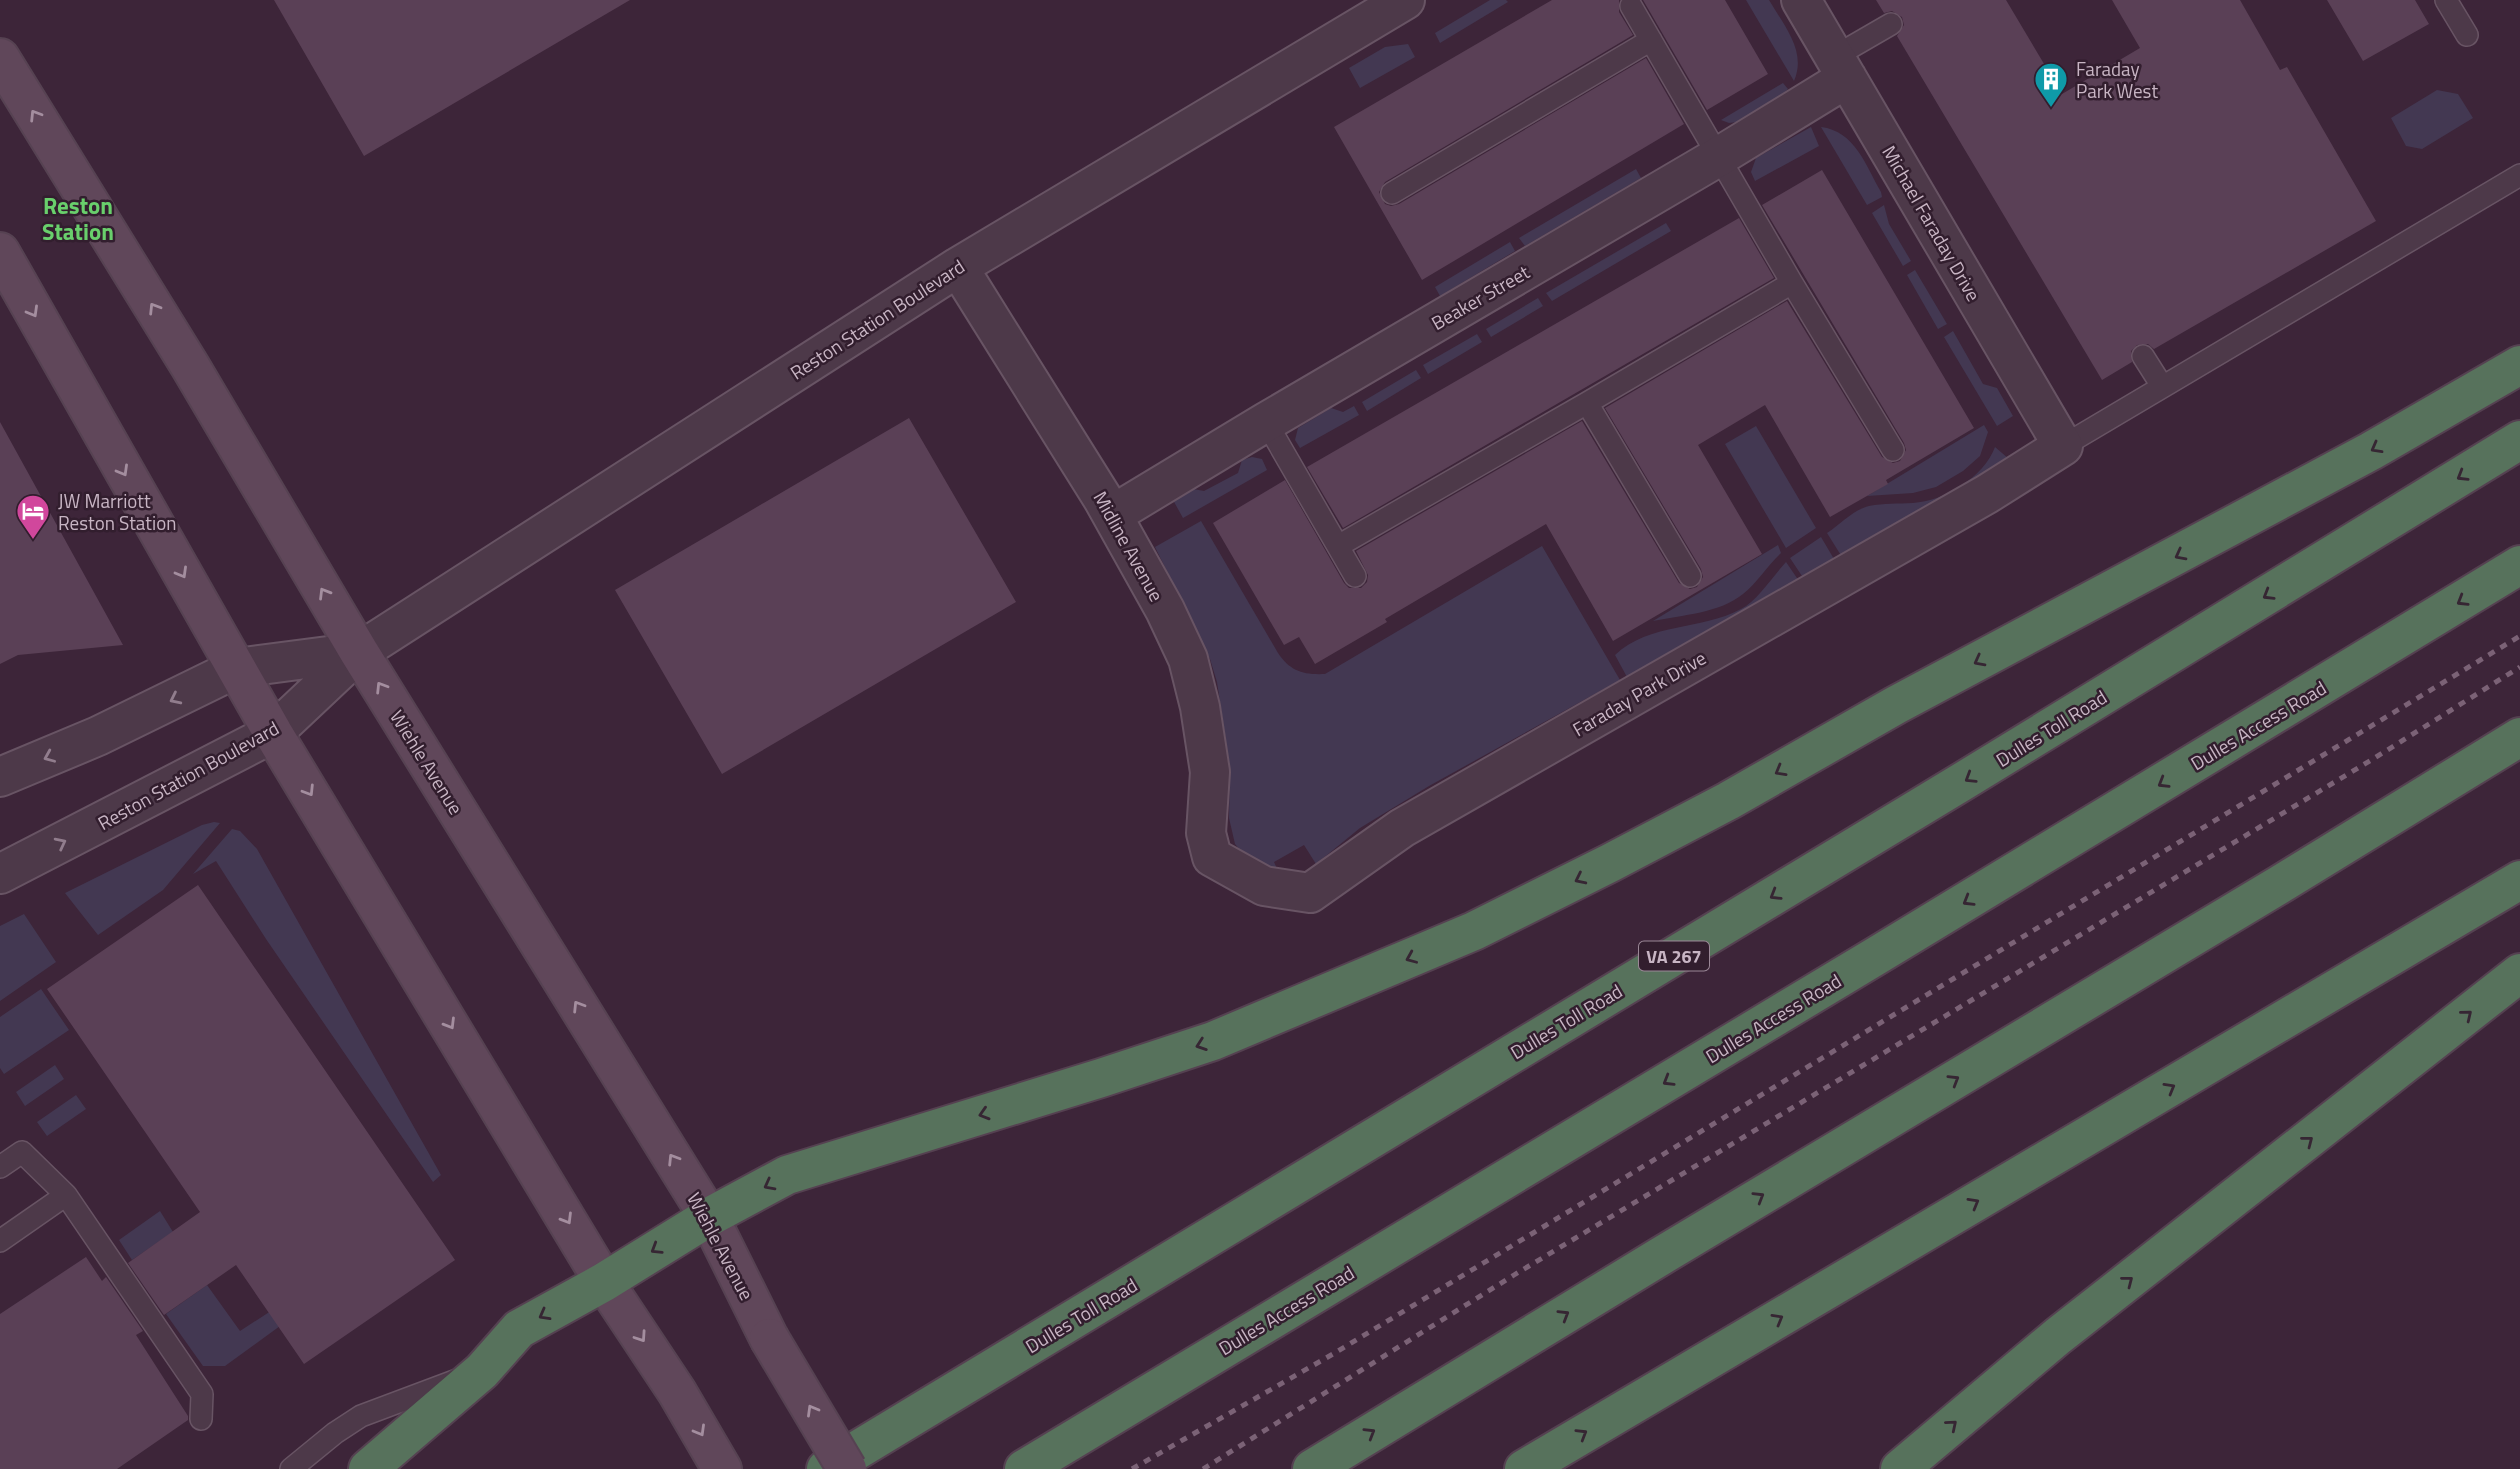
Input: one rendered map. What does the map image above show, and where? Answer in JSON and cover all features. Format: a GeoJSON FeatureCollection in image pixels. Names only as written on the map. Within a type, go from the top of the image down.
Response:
{"type":"FeatureCollection","features":[{"type":"Feature","properties":{"kind":"highway"},"geometry":{"type":"LineString","coordinates":[[368,1469],[482,1371],[519,1329],[604,1282],[709,1217],[787,1175],[1101,1079],[1213,1041],[1474,931],[1728,801],[1896,705],[2360,457],[2520,365]]}},
{"type":"Feature","properties":{"kind":"highway","name":"Dulles Toll Road"},"geometry":{"type":"LineString","coordinates":[[826,1469],[1960,783],[2520,440]]}},
{"type":"Feature","properties":{"kind":"highway","name":"Dulles Access Road"},"geometry":{"type":"LineString","coordinates":[[1024,1469],[1912,935],[2520,565]]}},
{"type":"Feature","properties":{"kind":"highway"},"geometry":{"type":"LineString","coordinates":[[1312,1469],[2520,737]]}},
{"type":"Feature","properties":{"kind":"highway"},"geometry":{"type":"LineString","coordinates":[[1524,1469],[2520,880]]}},
{"type":"Feature","properties":{"kind":"highway"},"geometry":{"type":"LineString","coordinates":[[1900,1469],[2058,1336],[2520,973]]}},
{"type":"Feature","properties":{"kind":"main road","name":"Wiehle Avenue"},"geometry":{"type":"LineString","coordinates":[[0,58],[183,355],[359,652],[709,1217],[769,1338],[846,1469]]}},
{"type":"Feature","properties":{"kind":"main road"},"geometry":{"type":"LineString","coordinates":[[0,252],[273,733],[604,1282],[677,1392],[722,1469]]}},
{"type":"Feature","properties":{"kind":"street","name":"Reston Station Boulevard"},"geometry":{"type":"LineString","coordinates":[[0,874],[273,733],[359,652],[958,267],[1405,0]]}},
{"type":"Feature","properties":{"kind":"street","name":"Michael Faraday Drive"},"geometry":{"type":"LineString","coordinates":[[1802,1],[2063,446]]}},
{"type":"Feature","properties":{"kind":"street","name":"Beaker Street"},"geometry":{"type":"LineString","coordinates":[[1112,515],[1718,157],[1841,67]]}},
{"type":"Feature","properties":{"kind":"street","name":"Midline Avenue"},"geometry":{"type":"LineString","coordinates":[[958,267],[1112,515],[1165,610],[1188,659],[1200,707],[1210,772],[1206,833],[1212,857]]}},
{"type":"Feature","properties":{"kind":"street","name":"Faraday Park Drive"},"geometry":{"type":"LineString","coordinates":[[1212,857],[1264,886],[1310,893],[1402,828],[1987,494],[2063,446]]}},
{"type":"Feature","properties":{"kind":"street","name":"Reston Station Boulevard"},"geometry":{"type":"LineString","coordinates":[[0,777],[98,736],[237,668],[359,652]]}},
{"type":"Feature","properties":{"kind":"lane"},"geometry":{"type":"LineString","coordinates":[[2446,0],[2467,35]]}},
{"type":"Feature","properties":{"kind":"lane"},"geometry":{"type":"LineString","coordinates":[[1630,6],[1893,450]]}},
{"type":"Feature","properties":{"kind":"lane"},"geometry":{"type":"LineString","coordinates":[[1841,67],[1891,24]]}},
{"type":"Feature","properties":{"kind":"lane"},"geometry":{"type":"LineString","coordinates":[[1392,193],[1651,40]]}},
{"type":"Feature","properties":{"kind":"lane"},"geometry":{"type":"LineString","coordinates":[[2063,446],[2520,175]]}},
{"type":"Feature","properties":{"kind":"lane"},"geometry":{"type":"LineString","coordinates":[[1338,546],[1792,283]]}},
{"type":"Feature","properties":{"kind":"lane"},"geometry":{"type":"LineString","coordinates":[[2143,356],[2162,386]]}},
{"type":"Feature","properties":{"kind":"lane"},"geometry":{"type":"LineString","coordinates":[[1587,403],[1690,576]]}},
{"type":"Feature","properties":{"kind":"lane"},"geometry":{"type":"LineString","coordinates":[[1266,422],[1355,576]]}},
{"type":"Feature","properties":{"kind":"lane"},"geometry":{"type":"LineString","coordinates":[[0,1167],[22,1152],[66,1195],[202,1394],[201,1419]]}},
{"type":"Feature","properties":{"kind":"lane"},"geometry":{"type":"LineString","coordinates":[[0,1241],[66,1195]]}},
{"type":"Feature","properties":{"kind":"lane"},"geometry":{"type":"LineString","coordinates":[[291,1469],[335,1433],[362,1416],[482,1371]]}},
{"type":"Feature","properties":{"kind":"shaded area"},"geometry":{"type":"Polygon","coordinates":[[[1490,0],[1508,2],[1440,43],[1435,33],[1490,0]]]}},
{"type":"Feature","properties":{"kind":"shaded area"},"geometry":{"type":"Polygon","coordinates":[[[1746,0],[1769,0],[1787,29],[1798,59],[1794,81],[1746,0]]]}},
{"type":"Feature","properties":{"kind":"shaded area"},"geometry":{"type":"Polygon","coordinates":[[[1408,44],[1415,57],[1360,88],[1349,68],[1385,47],[1408,44]]]}},
{"type":"Feature","properties":{"kind":"shaded area"},"geometry":{"type":"Polygon","coordinates":[[[1783,83],[1788,89],[1782,95],[1737,122],[1721,120],[1783,83]]]}},
{"type":"Feature","properties":{"kind":"shaded area"},"geometry":{"type":"Polygon","coordinates":[[[2437,90],[2458,94],[2473,118],[2422,149],[2406,146],[2391,118],[2437,90]]]}},
{"type":"Feature","properties":{"kind":"shaded area"},"geometry":{"type":"Polygon","coordinates":[[[1811,127],[1819,146],[1755,181],[1751,172],[1756,158],[1811,127]]]}},
{"type":"Feature","properties":{"kind":"shaded area"},"geometry":{"type":"Polygon","coordinates":[[[1821,127],[1843,135],[1851,142],[1882,197],[1867,205],[1821,127]]]}},
{"type":"Feature","properties":{"kind":"shaded area"},"geometry":{"type":"Polygon","coordinates":[[[1636,169],[1641,178],[1525,246],[1519,238],[1636,169]]]}},
{"type":"Feature","properties":{"kind":"shaded area"},"geometry":{"type":"Polygon","coordinates":[[[1884,205],[1889,224],[1911,261],[1903,266],[1872,213],[1884,205]]]}},
{"type":"Feature","properties":{"kind":"shaded area"},"geometry":{"type":"Polygon","coordinates":[[[1666,223],[1671,231],[1552,301],[1546,293],[1666,223]]]}},
{"type":"Feature","properties":{"kind":"shaded area"},"geometry":{"type":"Polygon","coordinates":[[[1510,242],[1515,251],[1440,296],[1435,287],[1510,242]]]}},
{"type":"Feature","properties":{"kind":"shaded area"},"geometry":{"type":"Polygon","coordinates":[[[1915,270],[1947,324],[1938,329],[1907,275],[1915,270]]]}},
{"type":"Feature","properties":{"kind":"shaded area"},"geometry":{"type":"Polygon","coordinates":[[[1538,298],[1543,306],[1491,337],[1486,329],[1538,298]]]}},
{"type":"Feature","properties":{"kind":"shaded area"},"geometry":{"type":"Polygon","coordinates":[[[1953,331],[1983,384],[1997,388],[2013,416],[1997,426],[1944,337],[1953,331]]]}},
{"type":"Feature","properties":{"kind":"shaded area"},"geometry":{"type":"Polygon","coordinates":[[[1477,334],[1482,342],[1428,374],[1423,365],[1477,334]]]}},
{"type":"Feature","properties":{"kind":"shaded area"},"geometry":{"type":"Polygon","coordinates":[[[1416,370],[1421,378],[1367,411],[1362,402],[1416,370]]]}},
{"type":"Feature","properties":{"kind":"shaded area"},"geometry":{"type":"Polygon","coordinates":[[[1354,406],[1359,415],[1300,448],[1295,440],[1298,428],[1331,408],[1343,412],[1354,406]]]}},
{"type":"Feature","properties":{"kind":"shaded area"},"geometry":{"type":"Polygon","coordinates":[[[1984,425],[1988,432],[1980,456],[1963,471],[1936,487],[1913,493],[1867,496],[1984,425]]]}},
{"type":"Feature","properties":{"kind":"shaded area"},"geometry":{"type":"Polygon","coordinates":[[[1756,426],[1816,528],[1786,548],[1725,444],[1756,426]]]}},
{"type":"Feature","properties":{"kind":"shaded area"},"geometry":{"type":"Polygon","coordinates":[[[1995,447],[2009,459],[2003,467],[1842,557],[1827,533],[1863,508],[1925,501],[1962,486],[1982,468],[1995,447]]]}},
{"type":"Feature","properties":{"kind":"shaded area"},"geometry":{"type":"Polygon","coordinates":[[[1252,457],[1262,459],[1267,470],[1183,518],[1173,500],[1193,489],[1204,491],[1238,473],[1242,460],[1252,457]]]}},
{"type":"Feature","properties":{"kind":"shaded area"},"geometry":{"type":"Polygon","coordinates":[[[1201,521],[1278,653],[1287,664],[1298,671],[1325,674],[1542,546],[1620,680],[1429,786],[1360,828],[1316,864],[1304,845],[1274,862],[1279,873],[1246,857],[1235,844],[1229,818],[1230,768],[1217,682],[1210,659],[1155,547],[1201,521]]]}},
{"type":"Feature","properties":{"kind":"shaded area"},"geometry":{"type":"Polygon","coordinates":[[[1821,537],[1834,559],[1804,579],[1790,558],[1821,537]]]}},
{"type":"Feature","properties":{"kind":"shaded area"},"geometry":{"type":"Polygon","coordinates":[[[1778,545],[1781,553],[1748,590],[1734,600],[1700,612],[1653,621],[1778,545]]]}},
{"type":"Feature","properties":{"kind":"shaded area"},"geometry":{"type":"Polygon","coordinates":[[[1786,562],[1799,581],[1627,677],[1615,655],[1629,644],[1659,632],[1709,621],[1741,609],[1759,594],[1786,562]]]}},
{"type":"Feature","properties":{"kind":"shaded area"},"geometry":{"type":"Polygon","coordinates":[[[220,823],[163,890],[98,935],[65,893],[202,825],[220,823]]]}},
{"type":"Feature","properties":{"kind":"shaded area"},"geometry":{"type":"Polygon","coordinates":[[[232,829],[240,831],[257,849],[441,1175],[433,1182],[266,939],[216,861],[193,874],[232,829]]]}},
{"type":"Feature","properties":{"kind":"shaded area"},"geometry":{"type":"Polygon","coordinates":[[[24,914],[56,962],[0,1001],[0,926],[24,914]]]}},
{"type":"Feature","properties":{"kind":"shaded area"},"geometry":{"type":"Polygon","coordinates":[[[41,989],[69,1030],[4,1074],[0,1068],[0,1017],[41,989]]]}},
{"type":"Feature","properties":{"kind":"shaded area"},"geometry":{"type":"Polygon","coordinates":[[[55,1065],[64,1079],[25,1106],[16,1092],[55,1065]]]}},
{"type":"Feature","properties":{"kind":"shaded area"},"geometry":{"type":"Polygon","coordinates":[[[76,1095],[86,1109],[47,1136],[37,1122],[76,1095]]]}},
{"type":"Feature","properties":{"kind":"shaded area"},"geometry":{"type":"Polygon","coordinates":[[[160,1211],[173,1232],[132,1260],[119,1240],[160,1211]]]}},
{"type":"Feature","properties":{"kind":"shaded area"},"geometry":{"type":"Polygon","coordinates":[[[207,1285],[240,1331],[277,1307],[291,1318],[225,1366],[203,1366],[166,1314],[207,1285]]]}},
{"type":"Feature","properties":{"kind":"building"},"geometry":{"type":"Polygon","coordinates":[[[274,0],[630,0],[364,156],[274,0]]]}},
{"type":"Feature","properties":{"kind":"building"},"geometry":{"type":"Polygon","coordinates":[[[1552,0],[1619,0],[1619,12],[1633,35],[1385,182],[1379,192],[1385,204],[1399,204],[1646,58],[1684,124],[1422,280],[1334,127],[1552,0]]]}},
{"type":"Feature","properties":{"kind":"building"},"geometry":{"type":"Polygon","coordinates":[[[1643,0],[1725,0],[1768,74],[1707,110],[1643,0]]]}},
{"type":"Feature","properties":{"kind":"building"},"geometry":{"type":"Polygon","coordinates":[[[1876,0],[2006,0],[2062,94],[2140,48],[2112,0],[2240,0],[2280,70],[2287,67],[2376,221],[2154,349],[2148,344],[2137,345],[2131,351],[2132,362],[2102,380],[1897,36],[1904,25],[1902,17],[1892,11],[1884,13],[1876,0]]]}},
{"type":"Feature","properties":{"kind":"building"},"geometry":{"type":"Polygon","coordinates":[[[2327,0],[2415,0],[2429,24],[2363,61],[2327,0]]]}},
{"type":"Feature","properties":{"kind":"building"},"geometry":{"type":"Polygon","coordinates":[[[1822,170],[1974,428],[1886,480],[1888,484],[1830,517],[1765,405],[1698,445],[1762,554],[1613,641],[1546,524],[1385,619],[1387,622],[1315,664],[1299,637],[1284,645],[1213,523],[1285,480],[1344,583],[1349,588],[1361,588],[1367,582],[1368,575],[1356,551],[1582,421],[1679,583],[1690,589],[1697,587],[1703,577],[1701,569],[1605,408],[1787,301],[1882,457],[1893,463],[1900,461],[1906,450],[1904,443],[1762,205],[1822,170]]]}},
{"type":"Feature","properties":{"kind":"building"},"geometry":{"type":"Polygon","coordinates":[[[1739,218],[1774,278],[1343,528],[1307,467],[1739,218]]]}},
{"type":"Feature","properties":{"kind":"building"},"geometry":{"type":"Polygon","coordinates":[[[909,418],[1016,602],[722,774],[615,590],[909,418]]]}},
{"type":"Feature","properties":{"kind":"building","name":"JW Marriott Reston Station"},"geometry":{"type":"Polygon","coordinates":[[[0,422],[123,645],[18,655],[0,664],[0,422]]]}},
{"type":"Feature","properties":{"kind":"building"},"geometry":{"type":"Polygon","coordinates":[[[198,885],[455,1260],[304,1364],[236,1265],[164,1315],[128,1263],[200,1212],[47,989],[198,885]]]}},
{"type":"Feature","properties":{"kind":"building"},"geometry":{"type":"Polygon","coordinates":[[[86,1257],[102,1281],[106,1277],[143,1331],[136,1335],[188,1420],[117,1469],[0,1469],[0,1314],[86,1257]]]}},
{"type":"Feature","properties":{"kind":"railway"},"geometry":{"type":"LineString","coordinates":[[1132,1469],[1333,1354],[2520,636]]}},
{"type":"Feature","properties":{"kind":"railway"},"geometry":{"type":"LineString","coordinates":[[1203,1469],[1514,1275],[2373,759],[2520,667]]}},
{"type":"Feature","properties":{"kind":"place","name":"Faraday Park West"},"geometry":{"type":"Point","coordinates":[2051,109]}},
{"type":"Feature","properties":{"kind":"place","name":"JW Marriott Reston Station"},"geometry":{"type":"Point","coordinates":[33,541]}},
{"type":"Feature","properties":{"kind":"district","name":"Reston Station"},"geometry":{"type":"Point","coordinates":[78,218]}}]}
